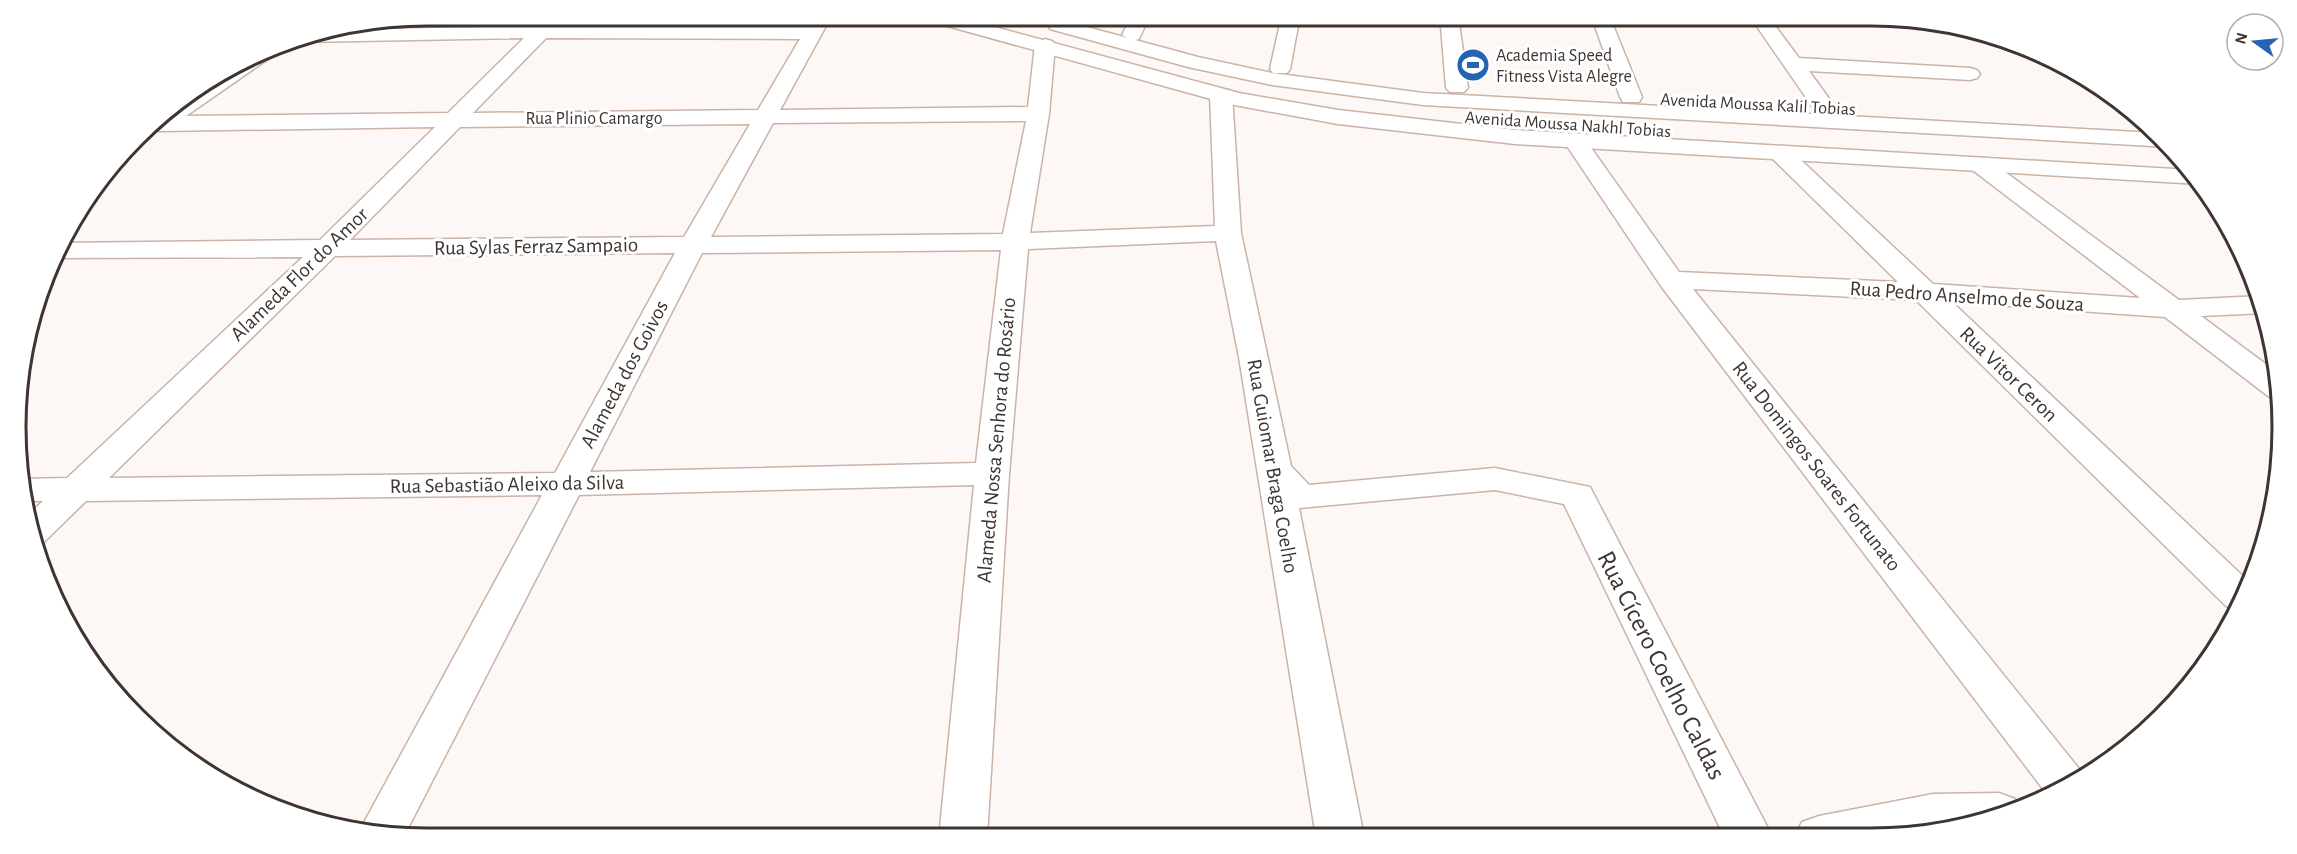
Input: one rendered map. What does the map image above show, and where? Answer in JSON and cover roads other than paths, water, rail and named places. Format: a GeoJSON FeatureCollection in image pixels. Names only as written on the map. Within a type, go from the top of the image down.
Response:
{"type":"FeatureCollection","features":[{"type":"Feature","properties":{"kind":"street","name":"Alameda Flor do Amor"},"geometry":{"type":"LineString","coordinates":[[38,526],[328,248],[541,32],[550,26]]}},
{"type":"Feature","properties":{"kind":"street"},"geometry":{"type":"LineString","coordinates":[[339,35],[749,26]]}},
{"type":"Feature","properties":{"kind":"street","name":"Alameda dos Goivos"},"geometry":{"type":"LineString","coordinates":[[386,826],[693,245],[817,26]]}},
{"type":"Feature","properties":{"kind":"street"},"geometry":{"type":"LineString","coordinates":[[972,26],[1131,71],[1206,78],[1338,117],[1428,129],[2184,177]]}},
{"type":"Feature","properties":{"kind":"street","name":"Avenida Moussa Nakhl Tobias"},"geometry":{"type":"LineString","coordinates":[[1005,26],[1285,96],[1414,114],[1624,111],[1688,123],[2170,160]]}},
{"type":"Feature","properties":{"kind":"street","name":"Avenida Moussa Nakhl Tobias"},"geometry":{"type":"LineString","coordinates":[[1070,26],[1206,78]]}},
{"type":"Feature","properties":{"kind":"street","name":"Avenida Moussa Kalil Tobias"},"geometry":{"type":"LineString","coordinates":[[1090,26],[1280,69],[1357,80],[1456,88],[1624,111],[1822,113]]}},
{"type":"Feature","properties":{"kind":"street"},"geometry":{"type":"LineString","coordinates":[[1132,35],[1136,26]]}},
{"type":"Feature","properties":{"kind":"street"},"geometry":{"type":"LineString","coordinates":[[1280,69],[1289,26]]}},
{"type":"Feature","properties":{"kind":"street"},"geometry":{"type":"LineString","coordinates":[[1450,26],[1456,88]]}},
{"type":"Feature","properties":{"kind":"street"},"geometry":{"type":"LineString","coordinates":[[1603,26],[1624,111]]}},
{"type":"Feature","properties":{"kind":"street"},"geometry":{"type":"LineString","coordinates":[[1766,26],[1793,64],[1822,113],[1930,112],[2135,125]]}},
{"type":"Feature","properties":{"kind":"street"},"geometry":{"type":"LineString","coordinates":[[1161,43],[1206,78]]}},
{"type":"Feature","properties":{"kind":"street","name":"Alameda Nossa Senhora do Rosário"},"geometry":{"type":"LineString","coordinates":[[964,828],[992,474],[1015,242],[1038,114],[1045,45]]}},
{"type":"Feature","properties":{"kind":"street"},"geometry":{"type":"LineString","coordinates":[[1793,64],[1970,74]]}},
{"type":"Feature","properties":{"kind":"street","name":"Rua Guiomar Braga Coelho"},"geometry":{"type":"LineString","coordinates":[[1206,78],[1228,233],[1254,357],[1338,828]]}},
{"type":"Feature","properties":{"kind":"street","name":"Avenida Moussa Nakhl Tobias"},"geometry":{"type":"LineString","coordinates":[[1688,123],[1822,113],[2151,140]]}},
{"type":"Feature","properties":{"kind":"street","name":"Rua Plinio Camargo"},"geometry":{"type":"LineString","coordinates":[[165,123],[458,118],[1038,114]]}},
{"type":"Feature","properties":{"kind":"street","name":"Rua Domingos Soares Fortunato"},"geometry":{"type":"LineString","coordinates":[[1574,140],[1671,280],[2062,780]]}},
{"type":"Feature","properties":{"kind":"street","name":"Rua Vitor Ceron"},"geometry":{"type":"LineString","coordinates":[[1779,152],[2236,592]]}},
{"type":"Feature","properties":{"kind":"street"},"geometry":{"type":"LineString","coordinates":[[2064,153],[2180,172]]}},
{"type":"Feature","properties":{"kind":"street"},"geometry":{"type":"LineString","coordinates":[[1978,163],[2269,381]]}},
{"type":"Feature","properties":{"kind":"street"},"geometry":{"type":"LineString","coordinates":[[1015,242],[1228,233]]}},
{"type":"Feature","properties":{"kind":"street","name":"Rua Sylas Ferraz Sampaio"},"geometry":{"type":"LineString","coordinates":[[66,251],[1015,242]]}},
{"type":"Feature","properties":{"kind":"street","name":"Rua Pedro Anselmo de Souza"},"geometry":{"type":"LineString","coordinates":[[1671,280],[1924,292],[2175,309],[2252,305]]}},
{"type":"Feature","properties":{"kind":"street","name":"Rua Cícero Coelho Caldas"},"geometry":{"type":"LineString","coordinates":[[1273,468],[1301,497],[1495,479],[1577,495],[1744,828]]}},
{"type":"Feature","properties":{"kind":"street","name":"Rua Sebastião Aleixo da Silva"},"geometry":{"type":"LineString","coordinates":[[31,490],[565,484],[992,474]]}},
{"type":"Feature","properties":{"kind":"street"},"geometry":{"type":"LineString","coordinates":[[1886,828],[1956,819]]}},
{"type":"Feature","properties":{"kind":"place","name":"Academia Speed Fitness Vista Alegre"},"geometry":{"type":"Point","coordinates":[1473,65]}}]}
